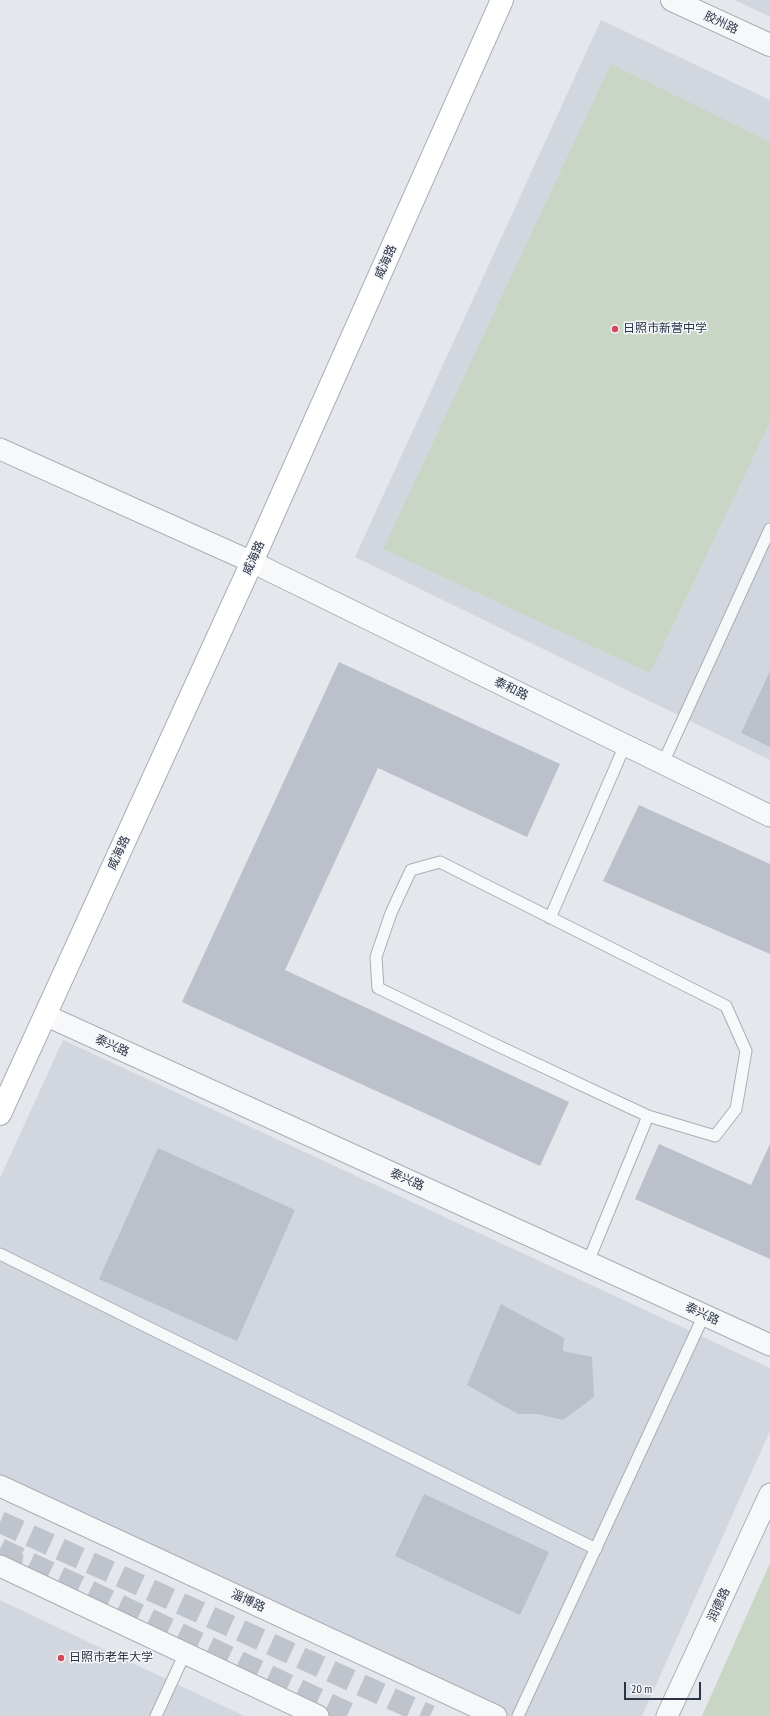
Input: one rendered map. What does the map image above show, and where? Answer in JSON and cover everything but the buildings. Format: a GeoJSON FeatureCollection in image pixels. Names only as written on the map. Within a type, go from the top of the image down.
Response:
{"type":"FeatureCollection","features":[{"type":"Feature","properties":{"kind":"main road","name":"威海路"},"geometry":{"type":"LineString","coordinates":[[0,1114],[252,562],[502,0]]}},
{"type":"Feature","properties":{"kind":"street","name":"胶州路"},"geometry":{"type":"LineString","coordinates":[[672,0],[770,45]]}},
{"type":"Feature","properties":{"kind":"street","name":"泰和路"},"geometry":{"type":"LineString","coordinates":[[0,449],[252,562],[770,816]]}},
{"type":"Feature","properties":{"kind":"street","name":"泰兴路"},"geometry":{"type":"LineString","coordinates":[[45,1015],[770,1345]]}},
{"type":"Feature","properties":{"kind":"street","name":"淄博路"},"geometry":{"type":"LineString","coordinates":[[0,1486],[496,1716]]}},
{"type":"Feature","properties":{"kind":"street","name":"润德路"},"geometry":{"type":"LineString","coordinates":[[667,1716],[770,1494]]}},
{"type":"Feature","properties":{"kind":"street"},"geometry":{"type":"LineString","coordinates":[[0,1566],[318,1716]]}},
{"type":"Feature","properties":{"kind":"lane"},"geometry":{"type":"LineString","coordinates":[[662,763],[770,529]]}},
{"type":"Feature","properties":{"kind":"lane"},"geometry":{"type":"LineString","coordinates":[[550,918],[625,745]]}},
{"type":"Feature","properties":{"kind":"lane"},"geometry":{"type":"LineString","coordinates":[[440,862],[726,1006],[746,1051],[736,1109],[715,1136],[648,1116],[378,988],[376,957],[391,913],[411,870],[440,862]]}},
{"type":"Feature","properties":{"kind":"lane"},"geometry":{"type":"LineString","coordinates":[[588,1262],[648,1116]]}},
{"type":"Feature","properties":{"kind":"lane"},"geometry":{"type":"LineString","coordinates":[[0,1254],[596,1549]]}},
{"type":"Feature","properties":{"kind":"lane"},"geometry":{"type":"LineString","coordinates":[[518,1716],[704,1315]]}},
{"type":"Feature","properties":{"kind":"lane"},"geometry":{"type":"LineString","coordinates":[[156,1716],[185,1653]]}},
{"type":"Feature","properties":{"kind":"shaded area"},"geometry":{"type":"Polygon","coordinates":[[[735,0],[770,0],[770,17],[735,0]]]}},
{"type":"Feature","properties":{"kind":"shaded area","name":"日照市新营中学"},"geometry":{"type":"Polygon","coordinates":[[[601,20],[770,100],[770,760],[355,557],[601,20]]]}},
{"type":"Feature","properties":{"kind":"shaded area"},"geometry":{"type":"Polygon","coordinates":[[[63,1040],[770,1368],[770,1431],[642,1716],[506,1716],[0,1488],[0,1178],[63,1040]]]}},
{"type":"Feature","properties":{"kind":"shaded area","name":"日照市老年大学"},"geometry":{"type":"Polygon","coordinates":[[[0,1600],[244,1716],[0,1716],[0,1600]]]}},
{"type":"Feature","properties":{"kind":"green space","name":"日照市新营中学"},"geometry":{"type":"Polygon","coordinates":[[[611,64],[770,142],[770,422],[650,673],[383,549],[611,64]]]}},
{"type":"Feature","properties":{"kind":"green space"},"geometry":{"type":"Polygon","coordinates":[[[770,1563],[770,1716],[702,1716],[770,1563]]]}},
{"type":"Feature","properties":{"kind":"tunnel"},"geometry":{"type":"LineString","coordinates":[[0,1522],[430,1716]]}},
{"type":"Feature","properties":{"kind":"tunnel"},"geometry":{"type":"LineString","coordinates":[[0,1549],[354,1716]]}},
{"type":"Feature","properties":{"kind":"tunnel"},"geometry":{"type":"LineString","coordinates":[[0,1562],[41,1569]]}},
{"type":"Feature","properties":{"kind":"place","name":"日照市新营中学"},"geometry":{"type":"Point","coordinates":[615,329]}},
{"type":"Feature","properties":{"kind":"place","name":"日照市老年大学"},"geometry":{"type":"Point","coordinates":[61,1658]}}]}
